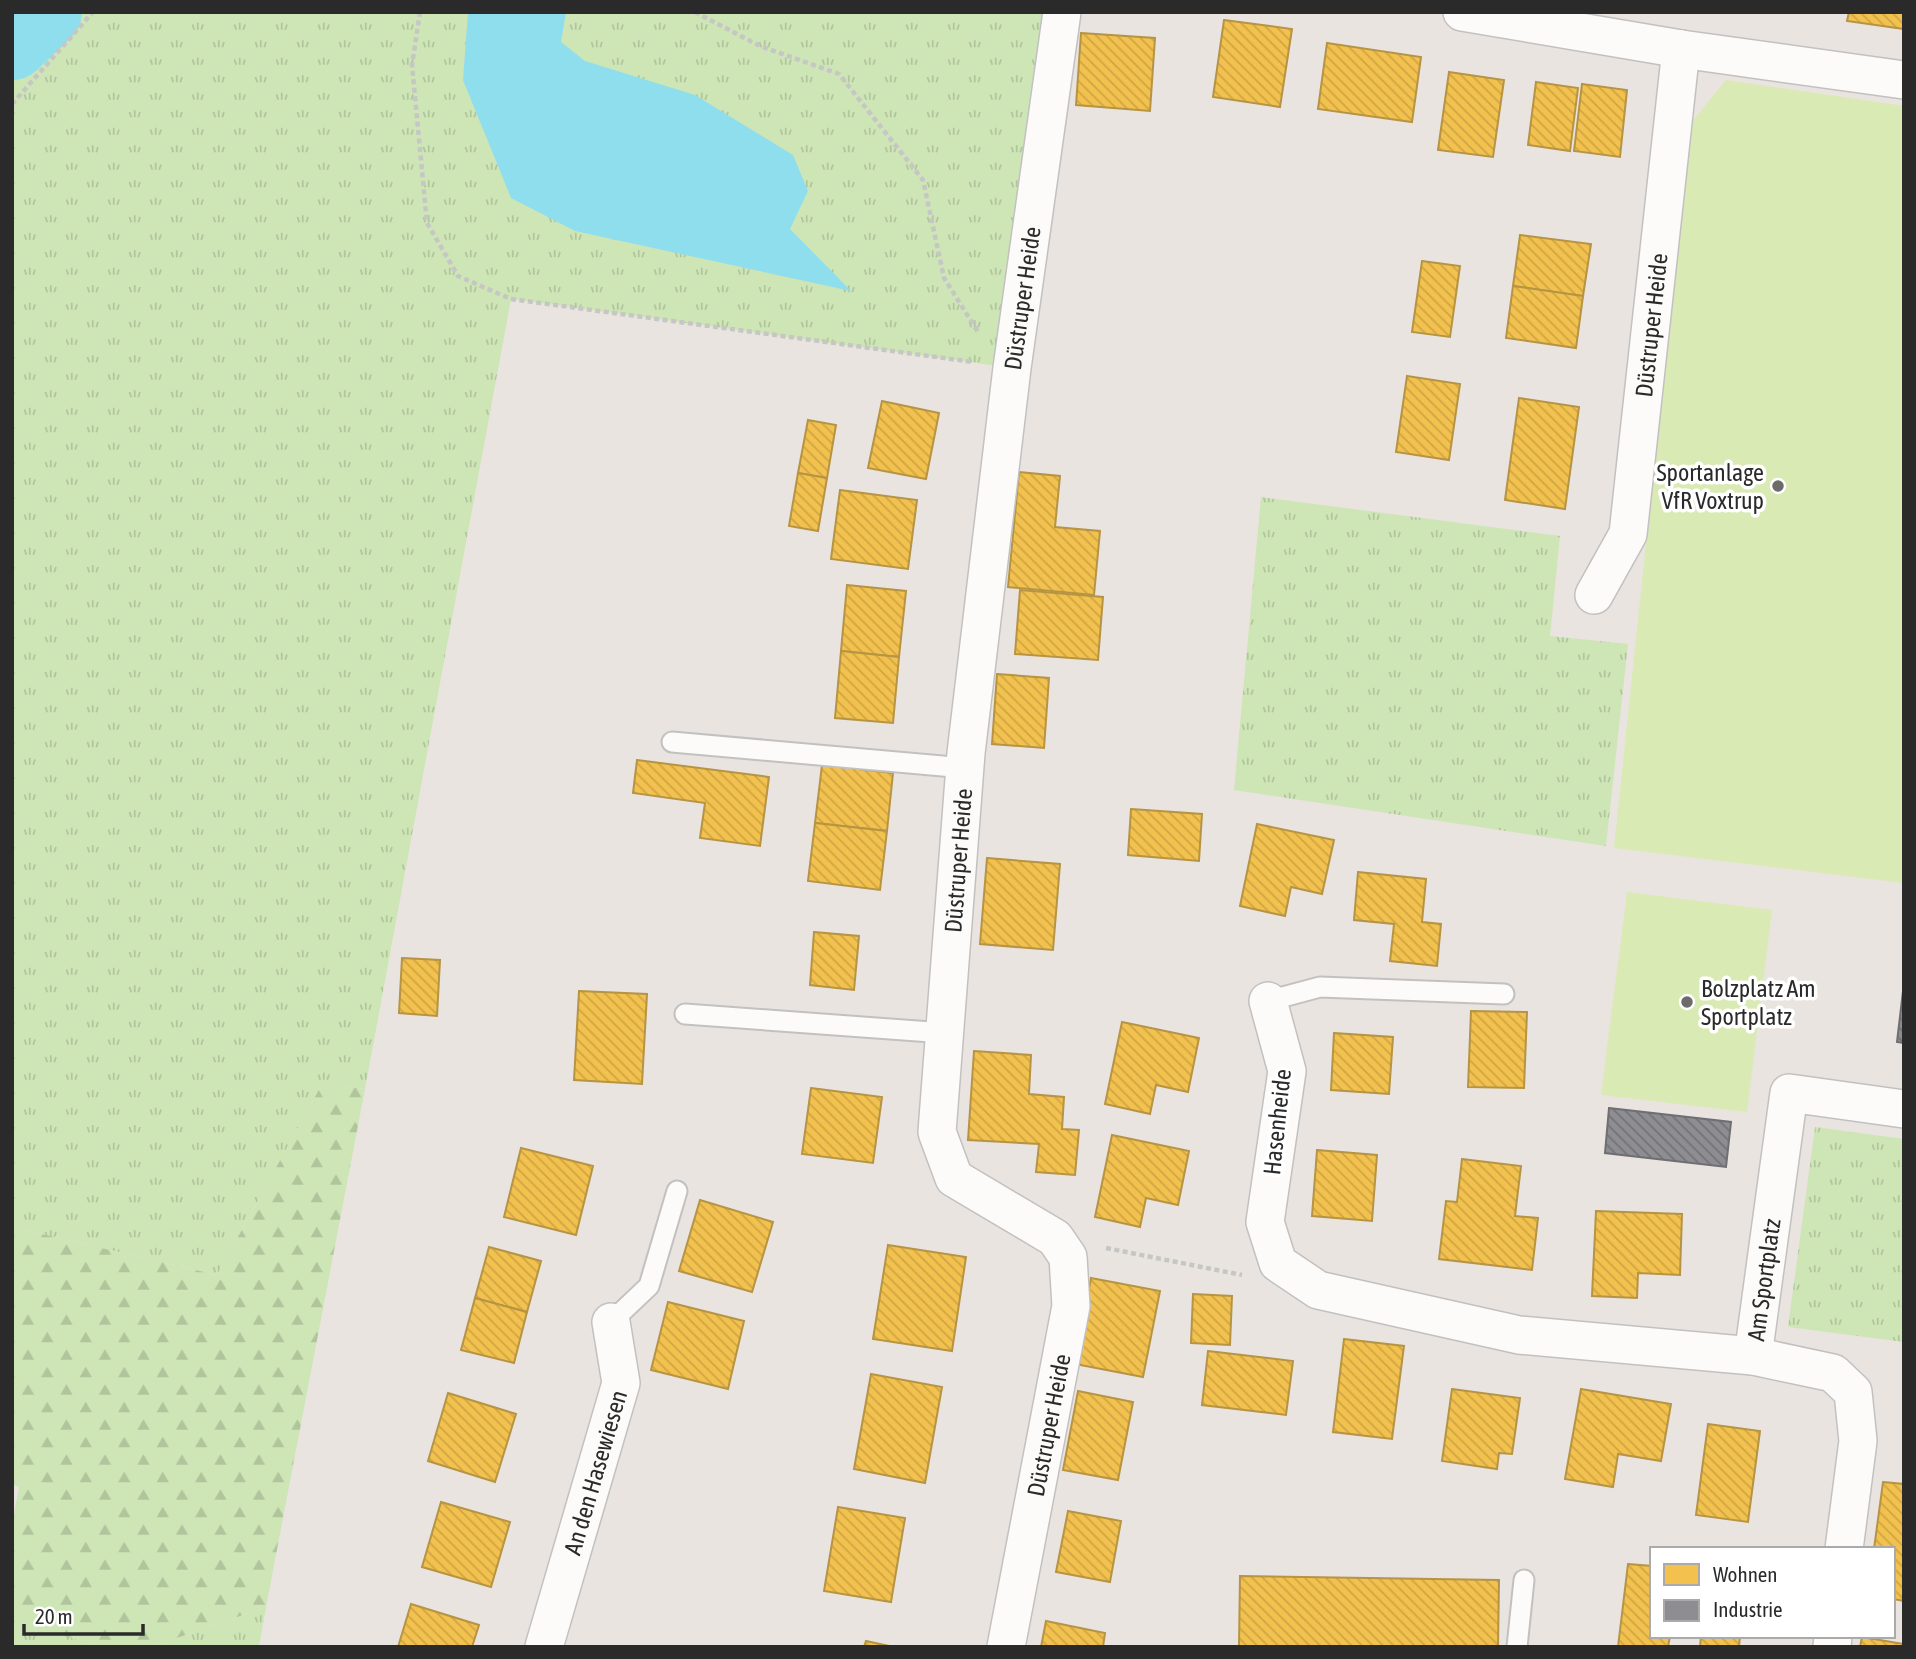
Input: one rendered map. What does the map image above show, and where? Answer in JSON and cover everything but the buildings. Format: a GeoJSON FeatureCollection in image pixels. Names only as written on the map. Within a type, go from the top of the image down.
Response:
{"type":"FeatureCollection","features":[{"type":"Feature","properties":{"kind":"street","name":"Düstruper Heide"},"geometry":{"type":"LineString","coordinates":[[1006,1647],[1071,1306],[1068,1257],[1055,1238],[954,1178],[937,1132],[965,768],[1012,368],[1062,12]]}},
{"type":"Feature","properties":{"kind":"street"},"geometry":{"type":"LineString","coordinates":[[1462,12],[1681,49],[1904,80]]}},
{"type":"Feature","properties":{"kind":"street","name":"Düstruper Heide"},"geometry":{"type":"LineString","coordinates":[[1594,594],[1628,534],[1681,49]]}},
{"type":"Feature","properties":{"kind":"street","name":"Hasenheide"},"geometry":{"type":"LineString","coordinates":[[1269,1001],[1287,1071],[1265,1222],[1278,1263],[1318,1290],[1519,1335],[1753,1356]]}},
{"type":"Feature","properties":{"kind":"street","name":"Am Sportplatz"},"geometry":{"type":"LineString","coordinates":[[1844,1547],[1858,1441],[1853,1392],[1833,1373],[1753,1356],[1789,1093],[1904,1109]]}},
{"type":"Feature","properties":{"kind":"street","name":"An den Hasewiesen"},"geometry":{"type":"LineString","coordinates":[[544,1647],[621,1383],[611,1322]]}},
{"type":"Feature","properties":{"kind":"lane"},"geometry":{"type":"LineString","coordinates":[[672,742],[965,768]]}},
{"type":"Feature","properties":{"kind":"lane","name":"Hasenheide"},"geometry":{"type":"LineString","coordinates":[[1269,1001],[1320,987],[1504,994]]}},
{"type":"Feature","properties":{"kind":"lane"},"geometry":{"type":"LineString","coordinates":[[685,1014],[945,1033]]}},
{"type":"Feature","properties":{"kind":"lane","name":"An den Hasewiesen"},"geometry":{"type":"LineString","coordinates":[[611,1322],[649,1286],[677,1191]]}},
{"type":"Feature","properties":{"kind":"lane"},"geometry":{"type":"LineString","coordinates":[[1517,1647],[1524,1580]]}},
{"type":"Feature","properties":{"kind":"path"},"geometry":{"type":"LineString","coordinates":[[12,104],[93,12]]}},
{"type":"Feature","properties":{"kind":"path"},"geometry":{"type":"LineString","coordinates":[[420,12],[412,65],[427,223],[458,276],[511,299],[1012,368]]}},
{"type":"Feature","properties":{"kind":"path"},"geometry":{"type":"LineString","coordinates":[[695,12],[760,46],[839,74],[923,180],[944,278],[987,346],[1012,368]]}},
{"type":"Feature","properties":{"kind":"path"},"geometry":{"type":"LineString","coordinates":[[1055,1238],[1252,1277]]}},
{"type":"Feature","properties":{"kind":"green space"},"geometry":{"type":"Polygon","coordinates":[[[12,12],[1062,12],[1012,368],[511,299],[365,1089],[322,1084],[217,1275],[12,1227],[12,12]]]}},
{"type":"Feature","properties":{"kind":"green space","name":"Sportanlage VfR Voxtrup"},"geometry":{"type":"Polygon","coordinates":[[[1726,80],[1904,106],[1904,883],[1614,848],[1690,124],[1726,80]]]}},
{"type":"Feature","properties":{"kind":"green space"},"geometry":{"type":"Polygon","coordinates":[[[1261,497],[1560,536],[1550,636],[1628,644],[1606,846],[1234,790],[1261,497]]]}},
{"type":"Feature","properties":{"kind":"green space","name":"Bolzplatz Am Sportplatz"},"geometry":{"type":"Polygon","coordinates":[[[1627,892],[1772,910],[1747,1112],[1601,1095],[1627,892]]]}},
{"type":"Feature","properties":{"kind":"green space"},"geometry":{"type":"Polygon","coordinates":[[[322,1084],[365,1089],[266,1607],[151,1647],[105,1647],[12,1622],[12,1525],[19,1487],[12,1484],[12,1227],[217,1275],[322,1084]]]}},
{"type":"Feature","properties":{"kind":"green space"},"geometry":{"type":"Polygon","coordinates":[[[1815,1127],[1904,1139],[1904,1342],[1788,1327],[1815,1127]]]}},
{"type":"Feature","properties":{"kind":"green space"},"geometry":{"type":"Polygon","coordinates":[[[266,1607],[259,1647],[151,1647],[266,1607]]]}},
{"type":"Feature","properties":{"kind":"green space"},"geometry":{"type":"Polygon","coordinates":[[[12,1622],[105,1647],[12,1647],[12,1622]]]}},
{"type":"Feature","properties":{"kind":"water"},"geometry":{"type":"Polygon","coordinates":[[[468,12],[566,12],[561,42],[585,61],[695,95],[793,155],[808,191],[790,229],[851,291],[575,231],[511,198],[463,80],[468,12]]]}},
{"type":"Feature","properties":{"kind":"waterway"},"geometry":{"type":"LineString","coordinates":[[12,44],[46,12]]}},
{"type":"Feature","properties":{"kind":"place","name":"Sportanlage VfR Voxtrup"},"geometry":{"type":"Point","coordinates":[1778,486]}},
{"type":"Feature","properties":{"kind":"place","name":"Bolzplatz Am Sportplatz"},"geometry":{"type":"Point","coordinates":[1687,1002]}}]}
